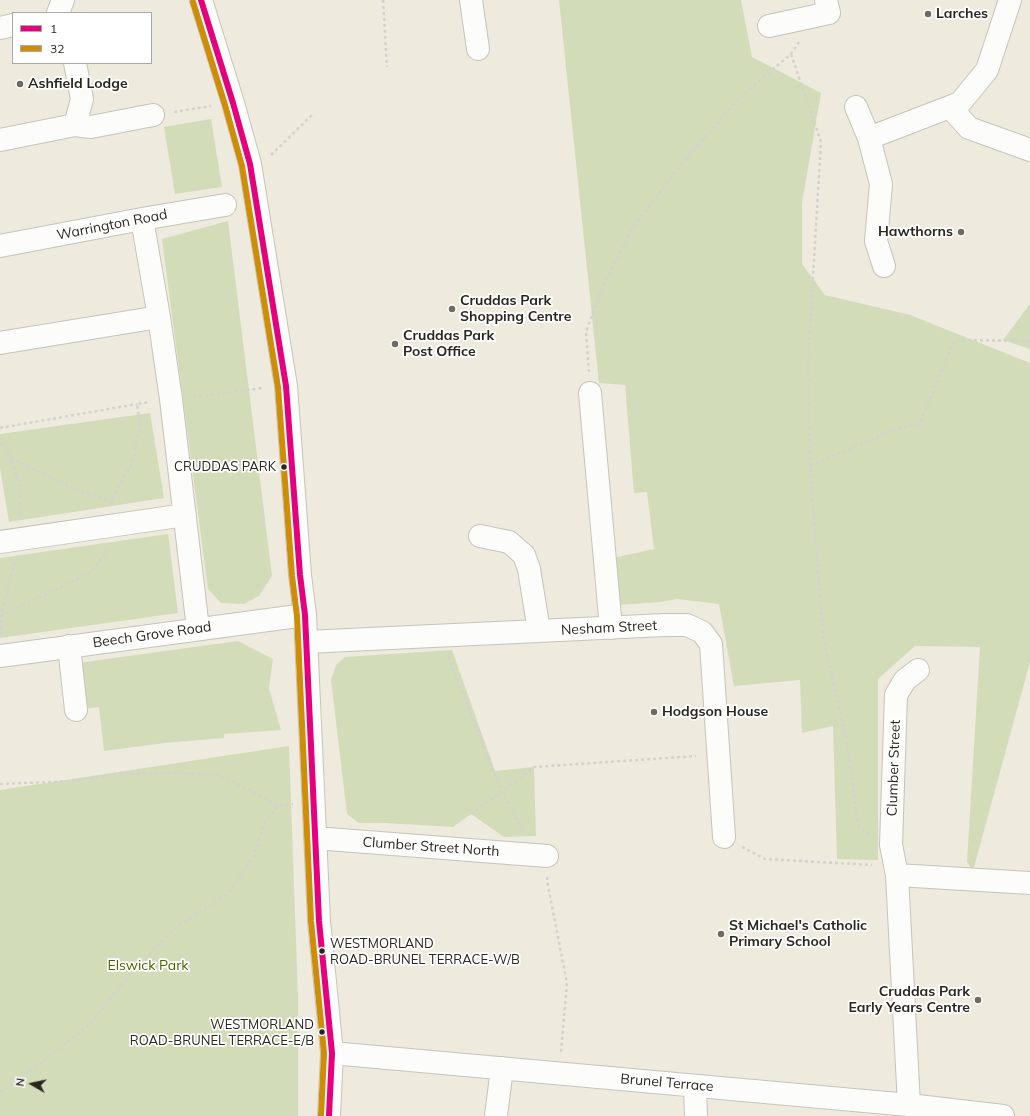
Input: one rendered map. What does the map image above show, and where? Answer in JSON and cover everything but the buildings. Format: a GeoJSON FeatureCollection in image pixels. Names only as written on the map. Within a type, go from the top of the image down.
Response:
{"type":"FeatureCollection","features":[{"type":"Feature","properties":{"kind":"street"},"geometry":{"type":"LineString","coordinates":[[201,0],[250,164],[286,386],[300,576],[305,615],[319,921],[332,1053],[329,1116]]}},
{"type":"Feature","properties":{"kind":"street"},"geometry":{"type":"LineString","coordinates":[[471,0],[478,49]]}},
{"type":"Feature","properties":{"kind":"street"},"geometry":{"type":"LineString","coordinates":[[869,138],[960,103],[987,70],[1010,0]]}},
{"type":"Feature","properties":{"kind":"street"},"geometry":{"type":"LineString","coordinates":[[768,26],[821,8]]}},
{"type":"Feature","properties":{"kind":"street"},"geometry":{"type":"LineString","coordinates":[[0,28],[12,25]]}},
{"type":"Feature","properties":{"kind":"street"},"geometry":{"type":"LineString","coordinates":[[75,64],[82,99],[75,125]]}},
{"type":"Feature","properties":{"kind":"street"},"geometry":{"type":"LineString","coordinates":[[856,107],[869,138],[881,184],[876,241],[884,266]]}},
{"type":"Feature","properties":{"kind":"street"},"geometry":{"type":"LineString","coordinates":[[950,107],[968,128],[1030,150]]}},
{"type":"Feature","properties":{"kind":"street"},"geometry":{"type":"LineString","coordinates":[[0,140],[75,125],[90,127],[153,115]]}},
{"type":"Feature","properties":{"kind":"street","name":"Warrington Road"},"geometry":{"type":"LineString","coordinates":[[0,246],[225,205]]}},
{"type":"Feature","properties":{"kind":"street"},"geometry":{"type":"LineString","coordinates":[[142,219],[171,399],[198,629]]}},
{"type":"Feature","properties":{"kind":"street"},"geometry":{"type":"LineString","coordinates":[[0,343],[159,317]]}},
{"type":"Feature","properties":{"kind":"street"},"geometry":{"type":"LineString","coordinates":[[590,393],[611,628]]}},
{"type":"Feature","properties":{"kind":"street"},"geometry":{"type":"LineString","coordinates":[[0,542],[185,515]]}},
{"type":"Feature","properties":{"kind":"street"},"geometry":{"type":"LineString","coordinates":[[480,536],[509,542],[524,555],[529,569],[538,631]]}},
{"type":"Feature","properties":{"kind":"street","name":"Beech Grove Road"},"geometry":{"type":"LineString","coordinates":[[0,656],[305,615]]}},
{"type":"Feature","properties":{"kind":"street","name":"Nesham Street"},"geometry":{"type":"LineString","coordinates":[[306,642],[665,625],[687,626],[702,632],[711,644],[724,837]]}},
{"type":"Feature","properties":{"kind":"street"},"geometry":{"type":"LineString","coordinates":[[69,646],[76,710]]}},
{"type":"Feature","properties":{"kind":"street","name":"Clumber Street"},"geometry":{"type":"LineString","coordinates":[[909,1104],[896,870],[891,845],[896,695],[906,680],[918,670]]}},
{"type":"Feature","properties":{"kind":"street","name":"Clumber Street North"},"geometry":{"type":"LineString","coordinates":[[315,838],[541,856]]}},
{"type":"Feature","properties":{"kind":"street"},"geometry":{"type":"LineString","coordinates":[[896,870],[1030,883]]}},
{"type":"Feature","properties":{"kind":"street","name":"Brunel Terrace"},"geometry":{"type":"LineString","coordinates":[[332,1053],[909,1104],[1003,1116]]}},
{"type":"Feature","properties":{"kind":"street"},"geometry":{"type":"LineString","coordinates":[[496,1116],[502,1068]]}},
{"type":"Feature","properties":{"kind":"street"},"geometry":{"type":"LineString","coordinates":[[695,1086],[696,1116]]}},
{"type":"Feature","properties":{"kind":"path"},"geometry":{"type":"LineString","coordinates":[[384,0],[387,67]]}},
{"type":"Feature","properties":{"kind":"path"},"geometry":{"type":"LineString","coordinates":[[590,393],[586,332],[600,294],[633,227],[676,171],[736,101],[791,54],[821,8]]}},
{"type":"Feature","properties":{"kind":"path"},"geometry":{"type":"LineString","coordinates":[[791,54],[821,142],[808,360],[810,466],[823,637],[846,738],[858,825],[869,836],[891,845]]}},
{"type":"Feature","properties":{"kind":"path"},"geometry":{"type":"LineString","coordinates":[[153,115],[233,103]]}},
{"type":"Feature","properties":{"kind":"path"},"geometry":{"type":"LineString","coordinates":[[250,164],[270,156],[312,115]]}},
{"type":"Feature","properties":{"kind":"path"},"geometry":{"type":"LineString","coordinates":[[810,466],[890,431],[920,423],[954,340],[1030,341]]}},
{"type":"Feature","properties":{"kind":"path"},"geometry":{"type":"LineString","coordinates":[[171,399],[286,386]]}},
{"type":"Feature","properties":{"kind":"path"},"geometry":{"type":"LineString","coordinates":[[0,428],[137,404]]}},
{"type":"Feature","properties":{"kind":"path"},"geometry":{"type":"LineString","coordinates":[[10,457],[87,494],[112,501]]}},
{"type":"Feature","properties":{"kind":"path"},"geometry":{"type":"LineString","coordinates":[[440,636],[502,792],[541,856],[567,983],[559,1073]]}},
{"type":"Feature","properties":{"kind":"path"},"geometry":{"type":"LineString","coordinates":[[471,814],[534,767],[718,755]]}},
{"type":"Feature","properties":{"kind":"path"},"geometry":{"type":"LineString","coordinates":[[0,784],[72,781],[118,774],[181,773],[219,775],[278,806],[313,801]]}},
{"type":"Feature","properties":{"kind":"path"},"geometry":{"type":"LineString","coordinates":[[0,1092],[29,1072],[88,1026],[127,978],[175,928],[228,893],[254,856],[263,826],[278,806]]}},
{"type":"Feature","properties":{"kind":"path"},"geometry":{"type":"LineString","coordinates":[[724,837],[765,859],[896,870]]}},
{"type":"Feature","properties":{"kind":"green space"},"geometry":{"type":"Polygon","coordinates":[[[559,0],[741,0],[752,57],[821,93],[802,203],[802,264],[825,295],[910,315],[1030,363],[1030,662],[973,871],[967,862],[980,647],[915,646],[878,679],[878,860],[837,859],[833,726],[802,733],[800,680],[734,686],[719,604],[677,599],[660,602],[619,605],[613,558],[654,549],[647,492],[634,493],[625,385],[599,383],[559,0]]]}},
{"type":"Feature","properties":{"kind":"green space"},"geometry":{"type":"Polygon","coordinates":[[[211,119],[222,187],[175,194],[164,127],[211,119]]]}},
{"type":"Feature","properties":{"kind":"green space"},"geometry":{"type":"Polygon","coordinates":[[[228,221],[272,576],[259,596],[244,604],[221,603],[208,589],[162,239],[228,221]]]}},
{"type":"Feature","properties":{"kind":"green space"},"geometry":{"type":"Polygon","coordinates":[[[1030,304],[1030,349],[1003,340],[1030,304]]]}},
{"type":"Feature","properties":{"kind":"green space"},"geometry":{"type":"Polygon","coordinates":[[[150,413],[164,498],[9,522],[0,468],[0,434],[150,413]]]}},
{"type":"Feature","properties":{"kind":"green space"},"geometry":{"type":"Polygon","coordinates":[[[168,534],[178,613],[0,638],[0,558],[168,534]]]}},
{"type":"Feature","properties":{"kind":"green space"},"geometry":{"type":"Polygon","coordinates":[[[238,641],[273,659],[269,688],[281,730],[224,734],[224,738],[165,743],[104,751],[99,707],[68,711],[63,665],[238,641]]]}},
{"type":"Feature","properties":{"kind":"green space"},"geometry":{"type":"Polygon","coordinates":[[[452,650],[495,771],[534,767],[536,836],[504,837],[471,814],[453,827],[359,823],[347,814],[331,680],[336,665],[345,657],[452,650]]]}},
{"type":"Feature","properties":{"kind":"green space","name":"Elswick Park"},"geometry":{"type":"Polygon","coordinates":[[[289,746],[298,997],[298,1116],[0,1116],[0,790],[289,746]]]}},
{"type":"Feature","properties":{"kind":"transit line","name":"1"},"geometry":{"type":"LineString","coordinates":[[201,0],[250,164],[286,386],[300,575],[305,615],[319,921],[332,1053],[329,1116]]}},
{"type":"Feature","properties":{"kind":"transit line","name":"32"},"geometry":{"type":"LineString","coordinates":[[193,2],[242,166],[278,387],[292,576],[297,616],[311,921],[324,1053],[321,1116]]}},
{"type":"Feature","properties":{"kind":"place","name":"Larches"},"geometry":{"type":"Point","coordinates":[928,14]}},
{"type":"Feature","properties":{"kind":"place","name":"Ashfield Lodge"},"geometry":{"type":"Point","coordinates":[20,84]}},
{"type":"Feature","properties":{"kind":"place","name":"Hawthorns"},"geometry":{"type":"Point","coordinates":[961,232]}},
{"type":"Feature","properties":{"kind":"place","name":"Cruddas Park Shopping Centre"},"geometry":{"type":"Point","coordinates":[452,309]}},
{"type":"Feature","properties":{"kind":"place","name":"Cruddas Park Post Office"},"geometry":{"type":"Point","coordinates":[395,344]}},
{"type":"Feature","properties":{"kind":"place","name":"CRUDDAS PARK"},"geometry":{"type":"Point","coordinates":[284,467]}},
{"type":"Feature","properties":{"kind":"place","name":"Hodgson House"},"geometry":{"type":"Point","coordinates":[654,712]}},
{"type":"Feature","properties":{"kind":"place","name":"St Michael's Catholic Primary School"},"geometry":{"type":"Point","coordinates":[721,934]}},
{"type":"Feature","properties":{"kind":"place","name":"WESTMORLAND ROAD-BRUNEL TERRACE-W/B"},"geometry":{"type":"Point","coordinates":[322,951]}},
{"type":"Feature","properties":{"kind":"place","name":"Cruddas Park Early Years Centre"},"geometry":{"type":"Point","coordinates":[978,1000]}},
{"type":"Feature","properties":{"kind":"place","name":"WESTMORLAND ROAD-BRUNEL TERRACE-E/B"},"geometry":{"type":"Point","coordinates":[322,1032]}}]}
